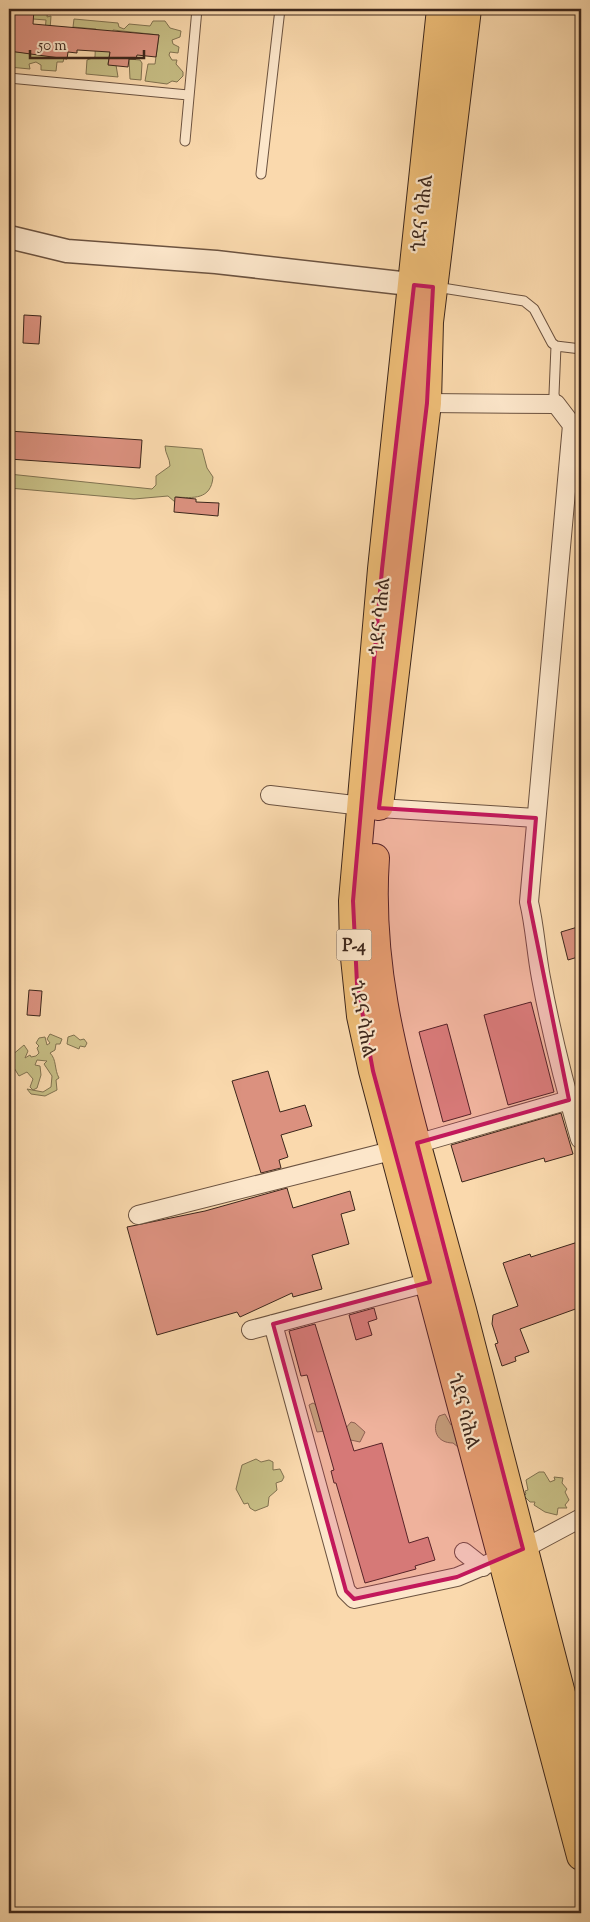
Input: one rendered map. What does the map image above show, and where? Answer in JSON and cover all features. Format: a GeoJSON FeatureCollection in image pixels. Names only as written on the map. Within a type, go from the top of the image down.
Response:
{"type":"FeatureCollection","features":[{"type":"Feature","properties":{"kind":"highway","name":"ጎደና ሳሕል"},"geometry":{"type":"LineString","coordinates":[[441,9],[423,286],[398,542],[370,806],[353,901],[357,984],[361,1016],[406,1147],[483,1387],[503,1558]]}},
{"type":"Feature","properties":{"kind":"highway","name":"ጎደና ሳሕል"},"geometry":{"type":"LineString","coordinates":[[398,542],[427,403],[429,322],[423,286],[467,9]]}},
{"type":"Feature","properties":{"kind":"highway","name":"ጎደና ሳሕል"},"geometry":{"type":"LineString","coordinates":[[406,1147],[430,1282],[503,1558],[574,1770],[581,1856]]}},
{"type":"Feature","properties":{"kind":"street"},"geometry":{"type":"LineString","coordinates":[[9,237],[67,251],[216,262],[423,286]]}},
{"type":"Feature","properties":{"kind":"street"},"geometry":{"type":"LineString","coordinates":[[427,403],[556,404],[572,425],[528,902],[536,934],[541,977],[569,1100],[580,1139]]}},
{"type":"Feature","properties":{"kind":"street"},"geometry":{"type":"LineString","coordinates":[[270,795],[370,806],[536,818]]}},
{"type":"Feature","properties":{"kind":"street"},"geometry":{"type":"LineString","coordinates":[[138,1215],[406,1147],[569,1100]]}},
{"type":"Feature","properties":{"kind":"street"},"geometry":{"type":"LineString","coordinates":[[251,1330],[430,1282]]}},
{"type":"Feature","properties":{"kind":"street"},"geometry":{"type":"LineString","coordinates":[[274,1324],[346,1591],[354,1599],[366,1598],[457,1577],[503,1558],[581,1518]]}},
{"type":"Feature","properties":{"kind":"street"},"geometry":{"type":"LineString","coordinates":[[464,1552],[503,1558]]}},
{"type":"Feature","properties":{"kind":"lane"},"geometry":{"type":"LineString","coordinates":[[185,141],[197,9]]}},
{"type":"Feature","properties":{"kind":"lane"},"geometry":{"type":"LineString","coordinates":[[261,174],[280,9]]}},
{"type":"Feature","properties":{"kind":"lane"},"geometry":{"type":"LineString","coordinates":[[9,78],[188,95]]}},
{"type":"Feature","properties":{"kind":"lane"},"geometry":{"type":"LineString","coordinates":[[423,286],[524,301],[534,309],[549,338],[556,346],[581,349]]}},
{"type":"Feature","properties":{"kind":"lane"},"geometry":{"type":"LineString","coordinates":[[556,346],[554,394],[556,404]]}},
{"type":"Feature","properties":{"kind":"highlighted area"},"geometry":{"type":"Polygon","coordinates":[[[414,285],[433,287],[427,403],[379,808],[536,818],[529,902],[569,1100],[417,1143],[523,1549],[457,1577],[354,1599],[346,1591],[273,1324],[430,1282],[373,1071],[357,984],[353,901],[382,569],[414,285]]]}},
{"type":"Feature","properties":{"kind":"shaded area"},"geometry":{"type":"Polygon","coordinates":[[[34,9],[48,9],[47,17],[51,16],[48,57],[64,58],[63,62],[57,62],[56,71],[41,70],[41,65],[36,62],[29,64],[30,69],[9,67],[9,51],[27,53],[45,32],[46,20],[33,19],[34,9]]]}},
{"type":"Feature","properties":{"kind":"shaded area"},"geometry":{"type":"Polygon","coordinates":[[[74,19],[118,23],[119,27],[124,29],[129,24],[150,26],[153,21],[165,21],[170,28],[181,31],[180,37],[172,40],[173,44],[179,47],[178,53],[170,52],[169,55],[172,60],[177,60],[176,64],[183,72],[183,76],[177,82],[172,81],[167,84],[145,81],[148,64],[155,64],[159,35],[113,30],[108,64],[116,65],[118,77],[86,74],[87,60],[95,57],[96,29],[73,27],[74,19]]]}},
{"type":"Feature","properties":{"kind":"shaded area"},"geometry":{"type":"Polygon","coordinates":[[[129,59],[140,60],[142,63],[141,80],[130,79],[129,59]]]}},
{"type":"Feature","properties":{"kind":"shaded area"},"geometry":{"type":"Polygon","coordinates":[[[165,446],[202,449],[207,468],[213,477],[212,485],[205,494],[189,498],[176,497],[175,502],[168,496],[134,499],[9,488],[9,474],[152,489],[156,485],[156,476],[170,466],[165,446]]]}},
{"type":"Feature","properties":{"kind":"shaded area"},"geometry":{"type":"Polygon","coordinates":[[[50,1034],[62,1039],[60,1044],[56,1044],[55,1050],[50,1053],[54,1059],[59,1078],[56,1080],[57,1090],[45,1096],[31,1094],[27,1089],[43,1092],[51,1087],[52,1076],[44,1064],[47,1061],[37,1060],[35,1065],[40,1066],[41,1075],[37,1088],[33,1090],[30,1087],[33,1079],[27,1072],[19,1076],[11,1063],[11,1056],[24,1045],[28,1051],[25,1058],[30,1055],[31,1057],[36,1056],[39,1053],[37,1048],[39,1046],[36,1043],[39,1038],[45,1037],[47,1045],[50,1043],[47,1039],[50,1034]]]}},
{"type":"Feature","properties":{"kind":"shaded area"},"geometry":{"type":"Polygon","coordinates":[[[74,1035],[80,1040],[84,1039],[87,1043],[85,1047],[80,1046],[79,1049],[67,1044],[68,1037],[74,1035]]]}},
{"type":"Feature","properties":{"kind":"shaded area"},"geometry":{"type":"Polygon","coordinates":[[[313,1403],[318,1406],[325,1431],[317,1432],[309,1405],[313,1403]]]}},
{"type":"Feature","properties":{"kind":"shaded area"},"geometry":{"type":"Polygon","coordinates":[[[445,1414],[451,1425],[453,1423],[460,1446],[458,1447],[453,1443],[443,1441],[437,1435],[437,1421],[439,1416],[445,1414]]]}},
{"type":"Feature","properties":{"kind":"shaded area"},"geometry":{"type":"Polygon","coordinates":[[[351,1422],[355,1423],[365,1432],[360,1442],[346,1439],[345,1429],[351,1422]]]}},
{"type":"Feature","properties":{"kind":"shaded area"},"geometry":{"type":"Polygon","coordinates":[[[256,1459],[261,1462],[269,1460],[273,1462],[273,1470],[280,1469],[284,1477],[282,1481],[276,1483],[277,1490],[269,1497],[268,1506],[255,1511],[250,1508],[248,1503],[244,1504],[236,1489],[242,1465],[256,1459]]]}},
{"type":"Feature","properties":{"kind":"shaded area"},"geometry":{"type":"Polygon","coordinates":[[[539,1472],[544,1472],[550,1482],[555,1480],[554,1477],[563,1478],[562,1483],[567,1489],[565,1492],[569,1500],[565,1505],[567,1508],[558,1508],[557,1515],[545,1512],[534,1505],[535,1502],[530,1502],[524,1496],[526,1494],[525,1491],[528,1490],[526,1480],[539,1472]]]}},
{"type":"Feature","properties":{"kind":"building"},"geometry":{"type":"Polygon","coordinates":[[[9,9],[34,9],[33,24],[159,35],[156,57],[137,55],[136,59],[129,59],[128,67],[108,65],[110,52],[77,50],[77,53],[68,52],[67,59],[9,51],[9,9]]]}},
{"type":"Feature","properties":{"kind":"building"},"geometry":{"type":"Polygon","coordinates":[[[24,315],[41,316],[39,344],[23,343],[24,315]]]}},
{"type":"Feature","properties":{"kind":"building"},"geometry":{"type":"Polygon","coordinates":[[[9,431],[142,440],[140,468],[9,459],[9,431]]]}},
{"type":"Feature","properties":{"kind":"building"},"geometry":{"type":"Polygon","coordinates":[[[175,497],[196,499],[196,502],[219,503],[218,516],[174,512],[175,497]]]}},
{"type":"Feature","properties":{"kind":"building"},"geometry":{"type":"Polygon","coordinates":[[[581,926],[581,956],[568,960],[561,932],[581,926]]]}},
{"type":"Feature","properties":{"kind":"building"},"geometry":{"type":"Polygon","coordinates":[[[29,990],[42,991],[40,1016],[27,1015],[29,990]]]}},
{"type":"Feature","properties":{"kind":"building"},"geometry":{"type":"Polygon","coordinates":[[[531,1002],[554,1092],[508,1105],[484,1015],[531,1002]]]}},
{"type":"Feature","properties":{"kind":"building"},"geometry":{"type":"Polygon","coordinates":[[[447,1024],[471,1114],[443,1122],[419,1032],[447,1024]]]}},
{"type":"Feature","properties":{"kind":"building"},"geometry":{"type":"Polygon","coordinates":[[[268,1071],[280,1112],[305,1105],[312,1126],[281,1135],[288,1157],[279,1160],[281,1168],[261,1173],[232,1081],[268,1071]]]}},
{"type":"Feature","properties":{"kind":"building"},"geometry":{"type":"Polygon","coordinates":[[[561,1113],[573,1154],[545,1162],[544,1158],[462,1182],[451,1145],[561,1113]]]}},
{"type":"Feature","properties":{"kind":"building"},"geometry":{"type":"Polygon","coordinates":[[[287,1188],[293,1208],[350,1191],[355,1210],[341,1214],[349,1244],[312,1255],[322,1289],[293,1297],[292,1293],[240,1317],[237,1312],[157,1335],[127,1227],[205,1211],[287,1188]]]}},
{"type":"Feature","properties":{"kind":"building"},"geometry":{"type":"Polygon","coordinates":[[[581,1241],[581,1307],[520,1329],[529,1352],[515,1357],[516,1361],[502,1366],[495,1344],[498,1343],[492,1324],[493,1315],[518,1306],[503,1263],[530,1254],[531,1257],[581,1241]]]}},
{"type":"Feature","properties":{"kind":"building"},"geometry":{"type":"Polygon","coordinates":[[[374,1308],[377,1319],[368,1322],[372,1335],[356,1340],[349,1315],[374,1308]]]}},
{"type":"Feature","properties":{"kind":"building"},"geometry":{"type":"Polygon","coordinates":[[[315,1324],[354,1451],[382,1443],[409,1543],[428,1537],[435,1560],[415,1566],[416,1569],[365,1583],[336,1483],[334,1483],[331,1471],[334,1470],[307,1375],[301,1376],[289,1331],[315,1324]]]}}]}
